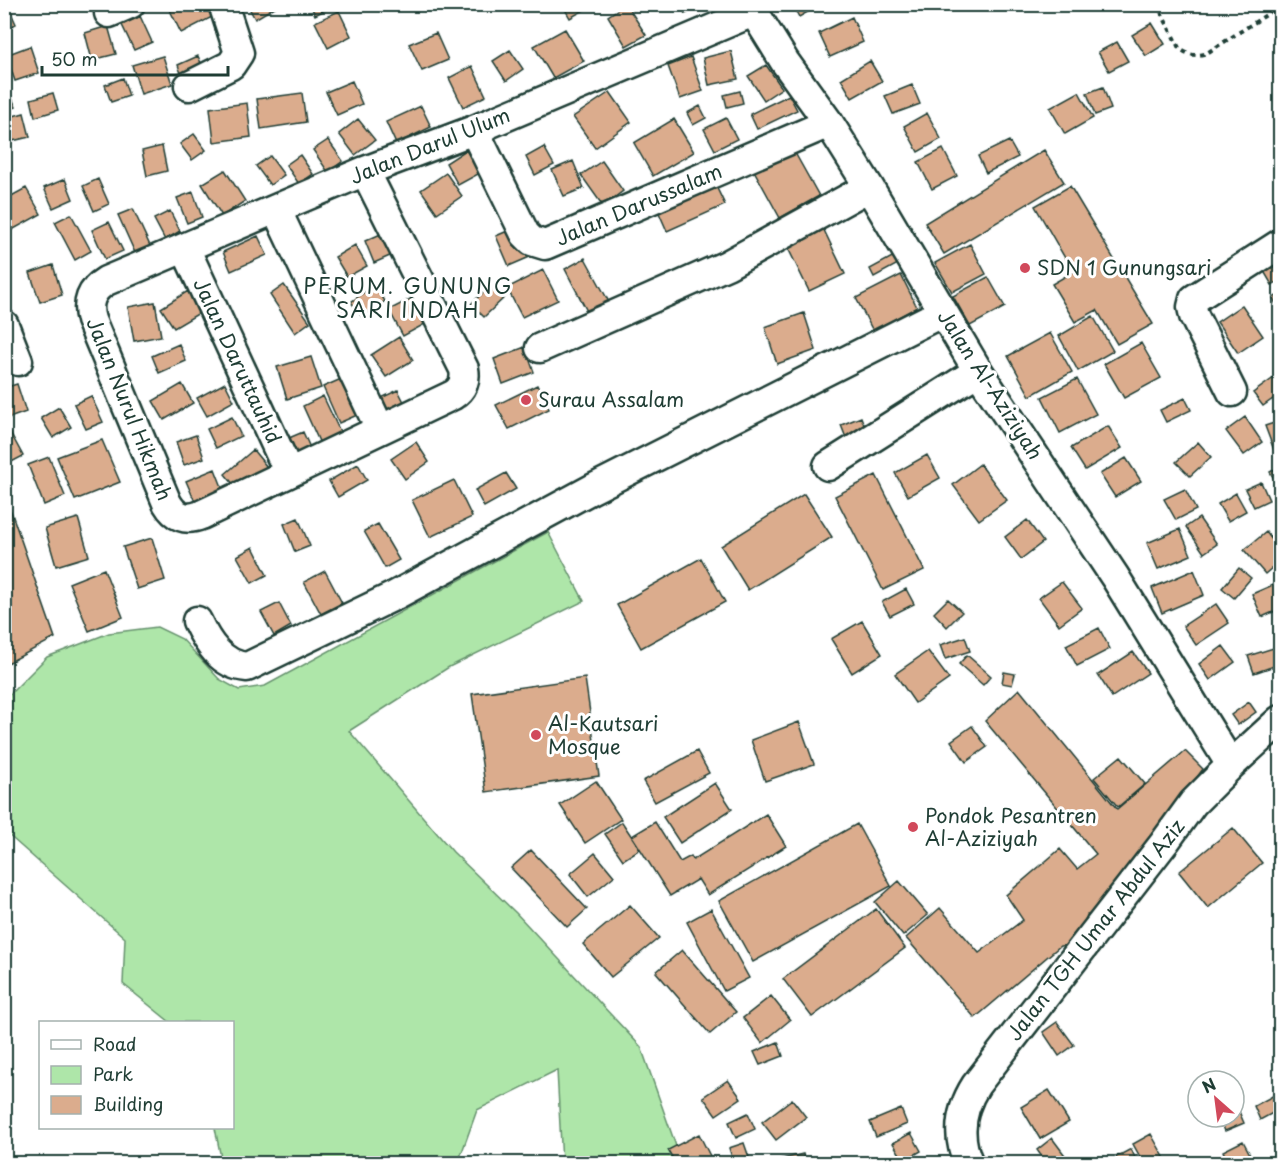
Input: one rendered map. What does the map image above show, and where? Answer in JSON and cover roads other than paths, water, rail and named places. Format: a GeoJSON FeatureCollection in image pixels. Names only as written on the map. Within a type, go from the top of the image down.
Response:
{"type":"FeatureCollection","features":[{"type":"Feature","properties":{"kind":"street"},"geometry":{"type":"LineString","coordinates":[[189,86],[231,65],[239,53],[222,4]]}},
{"type":"Feature","properties":{"kind":"street","name":"Jalan Al-Aziziyah"},"geometry":{"type":"LineString","coordinates":[[751,8],[829,123],[978,371],[1116,577],[1231,765]]}},
{"type":"Feature","properties":{"kind":"street","name":"Jalan Darul Ulum"},"geometry":{"type":"LineString","coordinates":[[106,281],[365,171],[474,130],[751,8]]}},
{"type":"Feature","properties":{"kind":"street","name":"Jalan Darussalam"},"geometry":{"type":"LineString","coordinates":[[474,130],[525,234],[532,242],[545,245],[829,123]]}},
{"type":"Feature","properties":{"kind":"street"},"geometry":{"type":"LineString","coordinates":[[289,473],[453,395],[464,382],[464,369],[365,171]]}},
{"type":"Feature","properties":{"kind":"street"},"geometry":{"type":"LineString","coordinates":[[540,348],[727,265],[869,187]]}},
{"type":"Feature","properties":{"kind":"street"},"geometry":{"type":"LineString","coordinates":[[276,209],[380,429]]}},
{"type":"Feature","properties":{"kind":"street"},"geometry":{"type":"LineString","coordinates":[[1232,392],[1194,316],[1192,307],[1194,299],[1281,244]]}},
{"type":"Feature","properties":{"kind":"street","name":"Jalan Daruttauhid"},"geometry":{"type":"LineString","coordinates":[[185,248],[289,473]]}},
{"type":"Feature","properties":{"kind":"street","name":"Jalan Nurul Hikmah"},"geometry":{"type":"LineString","coordinates":[[106,281],[95,290],[89,311],[169,507],[181,517],[201,515],[289,473]]}},
{"type":"Feature","properties":{"kind":"street"},"geometry":{"type":"LineString","coordinates":[[197,621],[205,637],[219,655],[235,666],[247,667],[394,596],[592,489],[943,312]]}},
{"type":"Feature","properties":{"kind":"street"},"geometry":{"type":"LineString","coordinates":[[4,325],[18,361]]}},
{"type":"Feature","properties":{"kind":"street"},"geometry":{"type":"LineString","coordinates":[[828,466],[978,371]]}},
{"type":"Feature","properties":{"kind":"street","name":"Jalan TGH Umar Abdul Aziz"},"geometry":{"type":"LineString","coordinates":[[969,1164],[964,1154],[960,1130],[964,1106],[973,1090],[1193,803],[1281,720]]}},
{"type":"Feature","properties":{"kind":"place","name":"SDN 1 Gunungsari"},"geometry":{"type":"Point","coordinates":[1025,268]}},
{"type":"Feature","properties":{"kind":"place","name":"Surau Assalam"},"geometry":{"type":"Point","coordinates":[526,400]}},
{"type":"Feature","properties":{"kind":"place","name":"Al-Kautsari Mosque"},"geometry":{"type":"Point","coordinates":[536,735]}},
{"type":"Feature","properties":{"kind":"place","name":"Pondok Pesantren Al-Aziziyah"},"geometry":{"type":"Point","coordinates":[913,827]}},
{"type":"Feature","properties":{"kind":"district","name":"PERUM. GUNUNG SARI INDAH"},"geometry":{"type":"Point","coordinates":[408,299]}}]}
